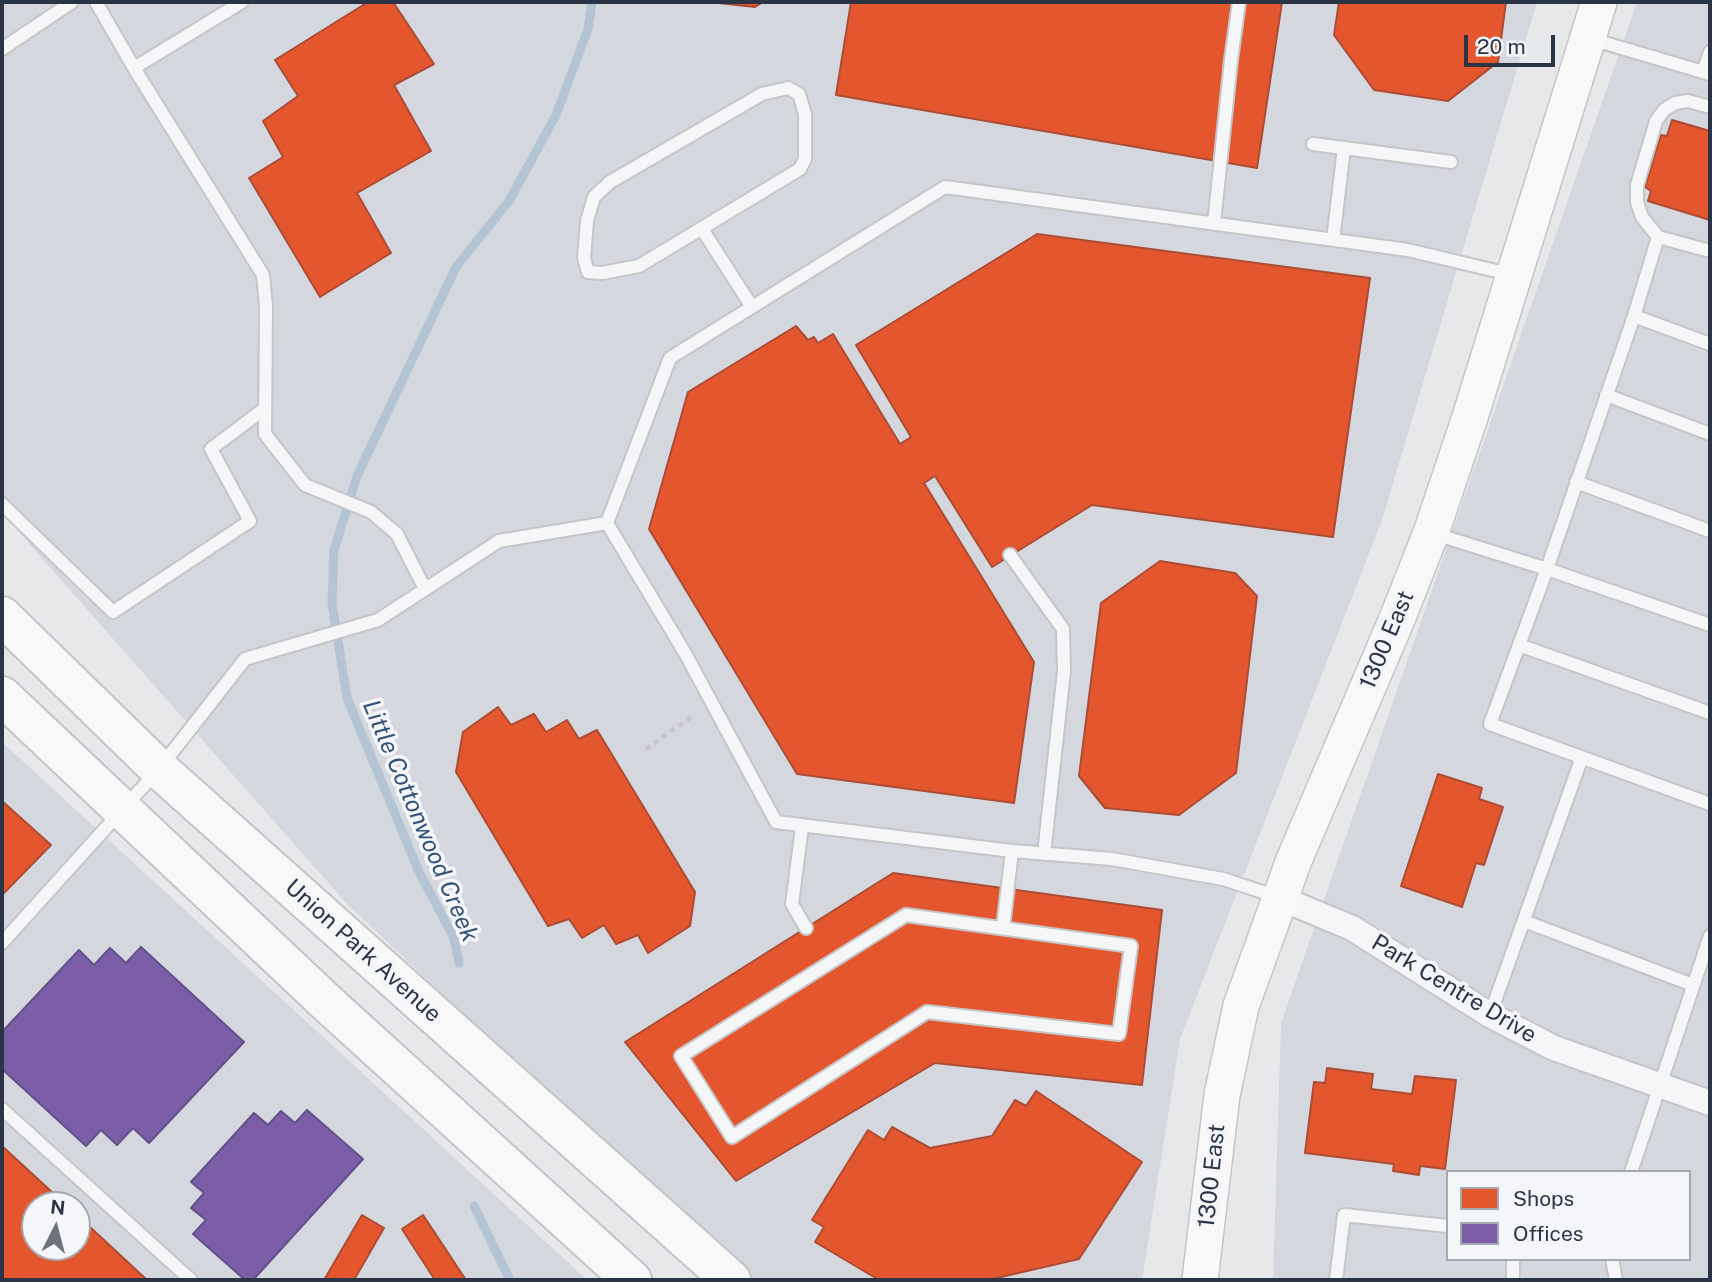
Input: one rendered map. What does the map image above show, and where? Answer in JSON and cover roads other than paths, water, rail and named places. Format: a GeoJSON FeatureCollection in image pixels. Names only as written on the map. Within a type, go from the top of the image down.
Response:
{"type":"FeatureCollection","features":[{"type":"Feature","properties":{"kind":"main road","name":"1300 East"},"geometry":{"type":"LineString","coordinates":[[1200,1280],[1215,1140],[1230,1051],[1241,1006],[1326,782],[1397,620],[1431,533],[1599,2]]}},
{"type":"Feature","properties":{"kind":"main road","name":"Union Park Avenue"},"geometry":{"type":"LineString","coordinates":[[2,616],[159,769],[731,1280]]}},
{"type":"Feature","properties":{"kind":"main road"},"geometry":{"type":"LineString","coordinates":[[2,696],[326,1002],[632,1280]]}},
{"type":"Feature","properties":{"kind":"street","name":"Park Centre Drive"},"geometry":{"type":"LineString","coordinates":[[1280,898],[1352,928],[1490,1015],[1555,1048],[1710,1103]]}},
{"type":"Feature","properties":{"kind":"lane"},"geometry":{"type":"LineString","coordinates":[[2,49],[72,2]]}},
{"type":"Feature","properties":{"kind":"lane"},"geometry":{"type":"LineString","coordinates":[[96,2],[263,275],[266,306],[265,434],[305,485],[371,512],[397,534],[425,589]]}},
{"type":"Feature","properties":{"kind":"lane"},"geometry":{"type":"LineString","coordinates":[[134,68],[242,2]]}},
{"type":"Feature","properties":{"kind":"lane"},"geometry":{"type":"LineString","coordinates":[[1214,224],[1239,2]]}},
{"type":"Feature","properties":{"kind":"lane"},"geometry":{"type":"LineString","coordinates":[[1587,38],[1707,73],[1710,52]]}},
{"type":"Feature","properties":{"kind":"lane"},"geometry":{"type":"LineString","coordinates":[[788,88],[799,94],[805,114],[805,159],[800,169],[702,229],[639,266],[602,274],[588,272],[584,258],[587,220],[594,197],[610,182],[762,93],[788,88]]}},
{"type":"Feature","properties":{"kind":"lane"},"geometry":{"type":"LineString","coordinates":[[1710,107],[1688,101],[1675,103],[1664,110],[1656,121],[1637,185],[1637,202],[1642,216],[1658,237],[1710,251]]}},
{"type":"Feature","properties":{"kind":"lane"},"geometry":{"type":"LineString","coordinates":[[1313,144],[1451,162]]}},
{"type":"Feature","properties":{"kind":"lane"},"geometry":{"type":"LineString","coordinates":[[1333,240],[1344,148]]}},
{"type":"Feature","properties":{"kind":"lane"},"geometry":{"type":"LineString","coordinates":[[607,523],[670,358],[945,187],[1408,250],[1514,275]]}},
{"type":"Feature","properties":{"kind":"lane"},"geometry":{"type":"LineString","coordinates":[[702,229],[752,307]]}},
{"type":"Feature","properties":{"kind":"lane"},"geometry":{"type":"LineString","coordinates":[[1658,237],[1634,316],[1547,569],[1490,724],[1710,804]]}},
{"type":"Feature","properties":{"kind":"lane"},"geometry":{"type":"LineString","coordinates":[[1634,316],[1710,344]]}},
{"type":"Feature","properties":{"kind":"lane"},"geometry":{"type":"LineString","coordinates":[[1606,395],[1710,434]]}},
{"type":"Feature","properties":{"kind":"lane"},"geometry":{"type":"LineString","coordinates":[[2,504],[113,612],[250,521],[211,449],[264,409]]}},
{"type":"Feature","properties":{"kind":"lane"},"geometry":{"type":"LineString","coordinates":[[1576,482],[1710,531]]}},
{"type":"Feature","properties":{"kind":"lane"},"geometry":{"type":"LineString","coordinates":[[2,943],[159,769],[245,659],[378,620],[499,541],[607,523]]}},
{"type":"Feature","properties":{"kind":"lane"},"geometry":{"type":"LineString","coordinates":[[607,523],[685,653],[776,822],[1012,851],[1112,859],[1223,879],[1280,898]]}},
{"type":"Feature","properties":{"kind":"lane"},"geometry":{"type":"LineString","coordinates":[[1431,533],[1547,569],[1710,625]]}},
{"type":"Feature","properties":{"kind":"lane"},"geometry":{"type":"LineString","coordinates":[[1010,555],[1063,629],[1064,671],[1044,854]]}},
{"type":"Feature","properties":{"kind":"lane"},"geometry":{"type":"LineString","coordinates":[[1519,645],[1710,713]]}},
{"type":"Feature","properties":{"kind":"lane"},"geometry":{"type":"LineString","coordinates":[[1490,1015],[1582,757]]}},
{"type":"Feature","properties":{"kind":"lane"},"geometry":{"type":"LineString","coordinates":[[802,827],[792,904],[806,928]]}},
{"type":"Feature","properties":{"kind":"lane"},"geometry":{"type":"LineString","coordinates":[[1003,928],[1012,851]]}},
{"type":"Feature","properties":{"kind":"lane"},"geometry":{"type":"LineString","coordinates":[[906,915],[1003,928],[1131,946],[1119,1034],[927,1012],[733,1137],[681,1056],[906,915]]}},
{"type":"Feature","properties":{"kind":"lane"},"geometry":{"type":"LineString","coordinates":[[1524,921],[1693,985]]}},
{"type":"Feature","properties":{"kind":"lane"},"geometry":{"type":"LineString","coordinates":[[1632,1170],[1710,936]]}},
{"type":"Feature","properties":{"kind":"lane"},"geometry":{"type":"LineString","coordinates":[[2,1109],[191,1280]]}},
{"type":"Feature","properties":{"kind":"lane"},"geometry":{"type":"LineString","coordinates":[[1336,1280],[1344,1215],[1446,1226]]}},
{"type":"Feature","properties":{"kind":"lane"},"geometry":{"type":"LineString","coordinates":[[1513,1261],[1513,1280]]}},
{"type":"Feature","properties":{"kind":"lane"},"geometry":{"type":"LineString","coordinates":[[1612,1261],[1616,1280]]}},
{"type":"Feature","properties":{"kind":"waterway","name":"Little Cottonwood Creek"},"geometry":{"type":"LineString","coordinates":[[459,963],[454,938],[419,872],[347,698],[332,603],[334,550],[357,476],[456,267],[509,201],[556,115],[588,29],[592,2]]}},
{"type":"Feature","properties":{"kind":"waterway","name":"Little Cottonwood Creek"},"geometry":{"type":"LineString","coordinates":[[474,1206],[510,1280]]}}]}
